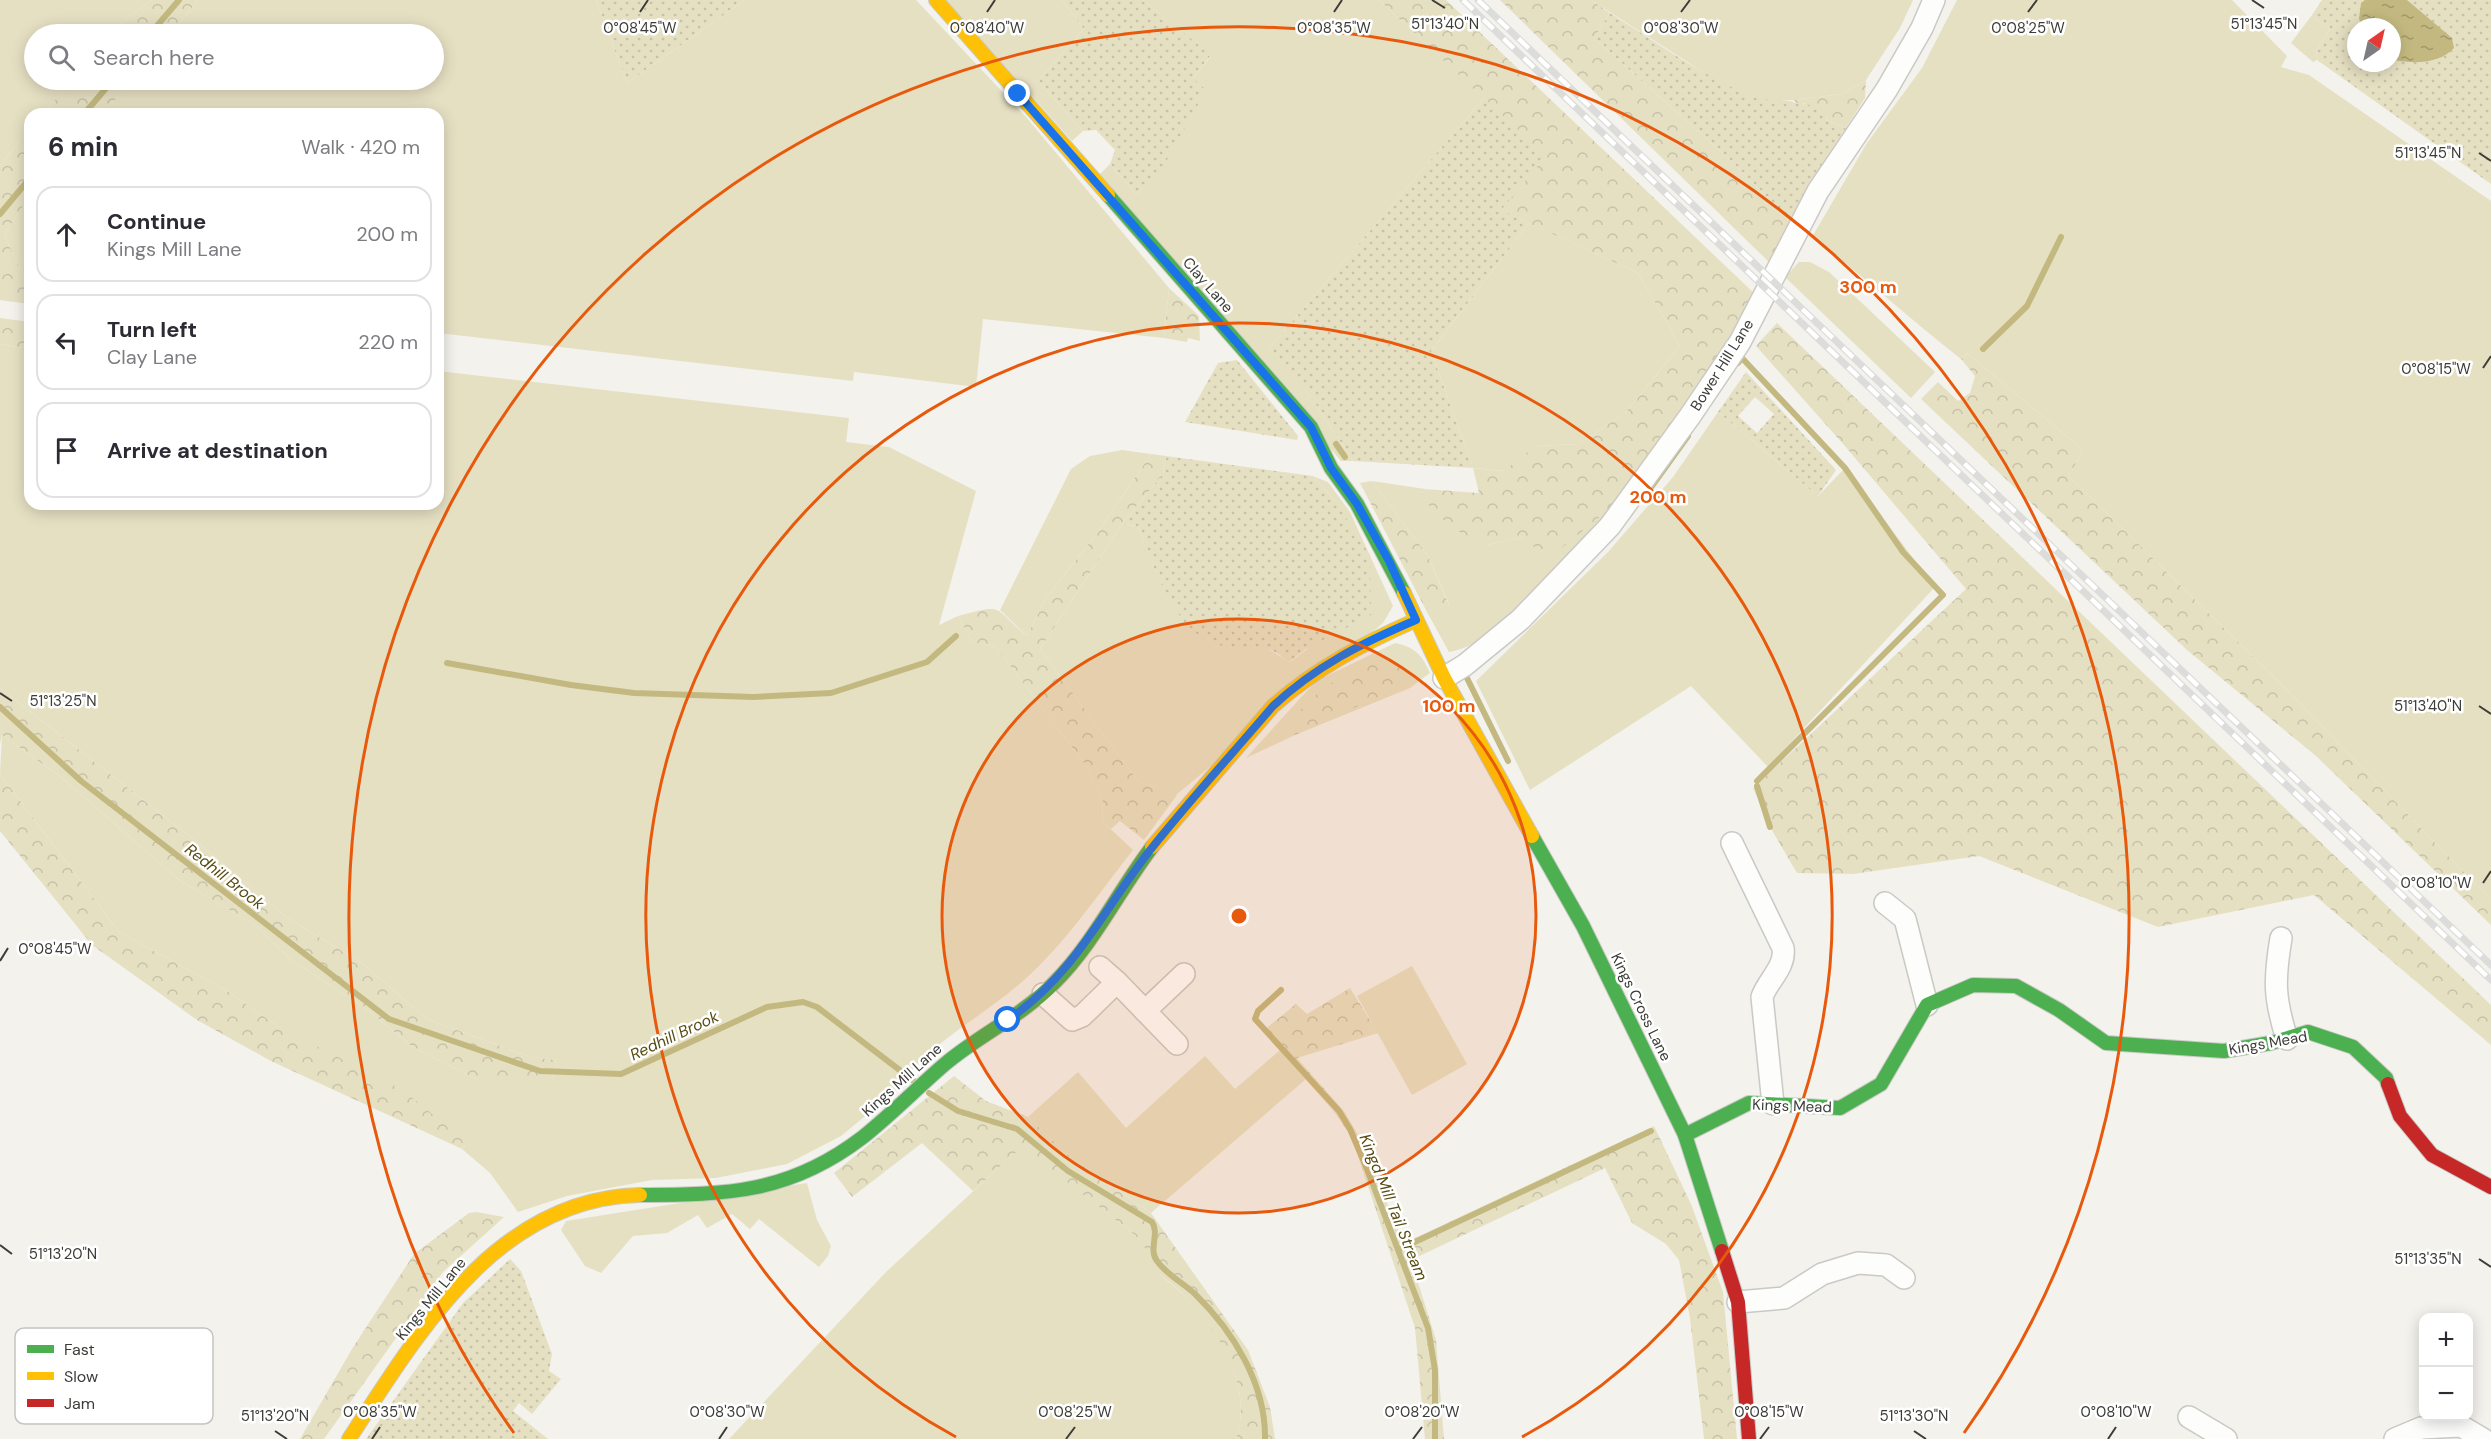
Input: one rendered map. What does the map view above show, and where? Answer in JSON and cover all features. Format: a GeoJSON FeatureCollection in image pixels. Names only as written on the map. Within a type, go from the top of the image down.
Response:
{"type":"FeatureCollection","features":[{"type":"Feature","properties":{"kind":"street","name":"Clay Lane"},"geometry":{"type":"LineString","coordinates":[[936,0],[1311,427],[1331,468],[1357,504],[1389,561],[1416,620]]}},
{"type":"Feature","properties":{"kind":"street","name":"Bower Hill Lane"},"geometry":{"type":"LineString","coordinates":[[1444,678],[1465,665],[1521,619],[1610,526],[1690,416],[1740,342],[1818,191],[1887,89],[1922,28],[1934,0]]}},
{"type":"Feature","properties":{"kind":"street","name":"Kings Cross Lane"},"geometry":{"type":"LineString","coordinates":[[1416,620],[1444,678],[1578,917],[1685,1135],[1738,1302],[1749,1439]]}},
{"type":"Feature","properties":{"kind":"street","name":"Kings Mill Lane"},"geometry":{"type":"LineString","coordinates":[[350,1439],[457,1287],[488,1256],[522,1230],[569,1206],[591,1199],[631,1195],[726,1194],[784,1178],[845,1150],[960,1051],[1043,994],[1070,965],[1150,850],[1273,706],[1295,685],[1324,664],[1416,620]]}},
{"type":"Feature","properties":{"kind":"street"},"geometry":{"type":"LineString","coordinates":[[1731,843],[1783,948],[1782,964],[1762,997],[1773,1104]]}},
{"type":"Feature","properties":{"kind":"street"},"geometry":{"type":"LineString","coordinates":[[1885,903],[1905,919],[1927,1005]]}},
{"type":"Feature","properties":{"kind":"street"},"geometry":{"type":"LineString","coordinates":[[2281,938],[2274,981],[2278,1009],[2287,1039]]}},
{"type":"Feature","properties":{"kind":"street"},"geometry":{"type":"LineString","coordinates":[[1100,967],[1177,1044]]}},
{"type":"Feature","properties":{"kind":"street"},"geometry":{"type":"LineString","coordinates":[[1145,1011],[1184,974]]}},
{"type":"Feature","properties":{"kind":"street"},"geometry":{"type":"LineString","coordinates":[[1043,994],[1072,1020],[1082,1016],[1117,982]]}},
{"type":"Feature","properties":{"kind":"street","name":"Kings Mead"},"geometry":{"type":"LineString","coordinates":[[1685,1135],[1749,1103],[1840,1108],[1881,1084],[1927,1005],[1973,985],[2016,986],[2059,1010],[2106,1043],[2224,1051],[2287,1039],[2308,1032],[2353,1047],[2386,1078],[2400,1116],[2432,1155],[2491,1187]]}},
{"type":"Feature","properties":{"kind":"street"},"geometry":{"type":"LineString","coordinates":[[1738,1302],[1784,1298],[1822,1274],[1858,1263],[1886,1265],[1904,1278]]}},
{"type":"Feature","properties":{"kind":"street"},"geometry":{"type":"LineString","coordinates":[[2189,1417],[2226,1439]]}},
{"type":"Feature","properties":{"kind":"street"},"geometry":{"type":"LineString","coordinates":[[2394,1439],[2421,1428],[2461,1426],[2483,1439]]}},
{"type":"Feature","properties":{"kind":"green space"},"geometry":{"type":"Polygon","coordinates":[[[0,0],[152,0],[120,24],[24,24],[24,90],[63,90],[48,108],[24,108],[24,136],[0,165],[0,0]]]}},
{"type":"Feature","properties":{"kind":"green space"},"geometry":{"type":"Polygon","coordinates":[[[152,0],[198,0],[179,24],[120,24],[152,0]]]}},
{"type":"Feature","properties":{"kind":"green space"},"geometry":{"type":"Polygon","coordinates":[[[198,0],[596,0],[627,83],[745,0],[916,0],[1026,117],[1169,288],[1164,338],[983,319],[976,387],[854,372],[853,381],[444,334],[444,108],[108,108],[125,90],[444,90],[444,24],[179,24],[198,0]]]}},
{"type":"Feature","properties":{"kind":"green space"},"geometry":{"type":"Polygon","coordinates":[[[596,0],[745,0],[627,83],[596,0]]]}},
{"type":"Feature","properties":{"kind":"green space"},"geometry":{"type":"Polygon","coordinates":[[[946,0],[1062,0],[1084,29],[1038,81],[1083,131],[1072,141],[946,0]]]}},
{"type":"Feature","properties":{"kind":"green space"},"geometry":{"type":"Polygon","coordinates":[[[1062,0],[1143,0],[1211,55],[1193,78],[1206,90],[1159,174],[1136,194],[1110,164],[1115,150],[1096,130],[1083,131],[1038,81],[1084,29],[1062,0]]]}},
{"type":"Feature","properties":{"kind":"green space"},"geometry":{"type":"Polygon","coordinates":[[[1143,0],[1379,0],[1484,98],[1269,349],[1311,397],[1353,461],[1341,461],[1099,175],[1110,164],[1136,194],[1143,188],[1192,79],[1211,56],[1143,0]]]}},
{"type":"Feature","properties":{"kind":"green space"},"geometry":{"type":"Polygon","coordinates":[[[1379,0],[1446,0],[1756,295],[1706,374],[1613,506],[1547,560],[1524,537],[1487,545],[1451,528],[1421,497],[1425,489],[1479,493],[1473,468],[1504,471],[1535,446],[1579,444],[1626,412],[1680,346],[1638,273],[1500,210],[1545,156],[1379,0]]]}},
{"type":"Feature","properties":{"kind":"green space"},"geometry":{"type":"Polygon","coordinates":[[[1500,0],[1591,0],[1610,13],[1594,38],[1728,158],[1790,220],[1774,267],[1500,0]]]}},
{"type":"Feature","properties":{"kind":"green space"},"geometry":{"type":"Polygon","coordinates":[[[1591,0],[1913,0],[1900,28],[1866,80],[1842,94],[1793,100],[1759,101],[1720,83],[1591,0]]]}},
{"type":"Feature","properties":{"kind":"green space"},"geometry":{"type":"Polygon","coordinates":[[[1957,0],[2232,0],[2287,56],[2281,67],[2309,75],[2491,201],[2491,900],[2282,685],[2069,476],[2083,450],[1967,353],[1961,359],[1812,237],[1867,143],[1922,68],[1957,0]]]}},
{"type":"Feature","properties":{"kind":"green space"},"geometry":{"type":"Polygon","coordinates":[[[2322,0],[2491,0],[2491,184],[2317,60],[2316,51],[2330,29],[2312,15],[2322,0]]]}},
{"type":"Feature","properties":{"kind":"green space"},"geometry":{"type":"Polygon","coordinates":[[[1610,13],[1678,57],[1750,96],[1790,101],[1802,106],[1805,103],[1828,115],[1826,120],[1846,128],[1808,186],[1790,220],[1728,158],[1594,38],[1610,13]]]}},
{"type":"Feature","properties":{"kind":"green space"},"geometry":{"type":"Polygon","coordinates":[[[2312,15],[2330,29],[2316,51],[2317,60],[2313,62],[2291,43],[2312,15]]]}},
{"type":"Feature","properties":{"kind":"green space"},"geometry":{"type":"Polygon","coordinates":[[[1866,80],[1865,98],[1846,128],[1826,120],[1828,116],[1804,103],[1802,107],[1793,100],[1842,94],[1866,80]]]}},
{"type":"Feature","properties":{"kind":"green space"},"geometry":{"type":"Polygon","coordinates":[[[63,90],[125,90],[108,108],[48,108],[63,90]]]}},
{"type":"Feature","properties":{"kind":"green space"},"geometry":{"type":"Polygon","coordinates":[[[1484,98],[1546,156],[1501,210],[1529,223],[1431,351],[1473,468],[1353,461],[1311,397],[1268,350],[1484,98]]]}},
{"type":"Feature","properties":{"kind":"green space"},"geometry":{"type":"Polygon","coordinates":[[[24,136],[24,204],[4,235],[24,275],[24,303],[0,300],[0,165],[24,136]]]}},
{"type":"Feature","properties":{"kind":"green space"},"geometry":{"type":"Polygon","coordinates":[[[24,204],[24,275],[23,275],[4,235],[24,204]]]}},
{"type":"Feature","properties":{"kind":"green space"},"geometry":{"type":"Polygon","coordinates":[[[1529,223],[1638,273],[1680,346],[1626,412],[1579,444],[1535,446],[1505,471],[1473,468],[1431,351],[1529,223]]]}},
{"type":"Feature","properties":{"kind":"green space"},"geometry":{"type":"Polygon","coordinates":[[[1799,262],[1810,262],[1829,272],[1935,372],[1911,398],[1785,277],[1799,262]]]}},
{"type":"Feature","properties":{"kind":"green space"},"geometry":{"type":"Polygon","coordinates":[[[1169,288],[1199,316],[1200,341],[1188,338],[1187,342],[1164,338],[1169,288]]]}},
{"type":"Feature","properties":{"kind":"green space"},"geometry":{"type":"Polygon","coordinates":[[[0,318],[24,321],[24,348],[0,344],[0,318]]]}},
{"type":"Feature","properties":{"kind":"green space"},"geometry":{"type":"Polygon","coordinates":[[[1777,323],[2491,1005],[2491,1045],[2314,895],[2158,927],[1979,856],[1853,874],[1797,873],[1770,827],[1753,788],[1966,589],[1844,445],[1756,346],[1777,323]]]}},
{"type":"Feature","properties":{"kind":"green space"},"geometry":{"type":"Polygon","coordinates":[[[0,344],[24,348],[24,510],[444,510],[444,372],[849,418],[846,442],[889,447],[976,491],[939,625],[958,616],[972,642],[996,647],[1087,767],[1103,800],[1102,821],[1133,850],[1039,966],[1008,993],[933,1050],[906,1077],[909,1080],[841,1136],[787,1164],[716,1178],[652,1180],[567,1196],[518,1212],[490,1173],[462,1149],[467,1143],[279,1027],[229,992],[119,932],[0,774],[2,735],[62,778],[179,880],[256,926],[291,960],[364,1007],[414,1048],[480,1081],[553,1081],[556,1060],[530,1057],[427,1019],[362,963],[286,917],[206,849],[0,688],[0,344]]]}},
{"type":"Feature","properties":{"kind":"green space"},"geometry":{"type":"Polygon","coordinates":[[[1967,353],[2083,450],[2069,476],[2282,685],[2491,900],[2491,925],[2316,756],[2187,650],[1921,399],[1938,382],[1958,401],[1970,393],[1975,376],[1961,359],[1967,353]]]}},
{"type":"Feature","properties":{"kind":"green space"},"geometry":{"type":"Polygon","coordinates":[[[1237,360],[1298,436],[1297,440],[1185,422],[1218,363],[1237,360]]]}},
{"type":"Feature","properties":{"kind":"green space"},"geometry":{"type":"Polygon","coordinates":[[[1746,372],[1836,470],[1818,496],[1718,412],[1746,372]],[[1755,397],[1738,416],[1757,433],[1774,414],[1755,397]]]}},
{"type":"Feature","properties":{"kind":"green space"},"geometry":{"type":"Polygon","coordinates":[[[1718,412],[1818,496],[1845,468],[1935,587],[1768,767],[1691,686],[1530,790],[1476,681],[1608,552],[1673,477],[1718,412]]]}},
{"type":"Feature","properties":{"kind":"green space"},"geometry":{"type":"Polygon","coordinates":[[[1122,450],[1151,454],[1095,536],[1046,598],[1027,636],[1000,610],[1071,469],[1090,456],[1122,450]]]}},
{"type":"Feature","properties":{"kind":"green space"},"geometry":{"type":"Polygon","coordinates":[[[1151,454],[1166,456],[1163,474],[1122,524],[1040,649],[1137,780],[1177,795],[1144,840],[1120,821],[1111,829],[1102,821],[1103,800],[1087,767],[996,647],[972,642],[958,616],[984,610],[997,610],[1027,636],[1046,598],[1095,536],[1151,454]]]}},
{"type":"Feature","properties":{"kind":"green space"},"geometry":{"type":"Polygon","coordinates":[[[1166,456],[1313,476],[1335,501],[1370,555],[1371,615],[1307,648],[1289,662],[1272,650],[1258,647],[1224,646],[1207,640],[1192,629],[1168,598],[1138,526],[1122,524],[1163,474],[1166,456]]]}},
{"type":"Feature","properties":{"kind":"green space"},"geometry":{"type":"Polygon","coordinates":[[[1313,476],[1328,482],[1350,512],[1393,606],[1383,623],[1176,795],[1137,780],[1040,649],[1122,524],[1138,526],[1156,572],[1222,645],[1263,646],[1290,662],[1307,649],[1335,501],[1313,476]]]}},
{"type":"Feature","properties":{"kind":"green space"},"geometry":{"type":"Polygon","coordinates":[[[1372,481],[1425,489],[1421,497],[1487,545],[1524,537],[1613,506],[1606,521],[1533,598],[1489,634],[1468,646],[1449,652],[1427,612],[1449,604],[1428,556],[1372,481]]]}},
{"type":"Feature","properties":{"kind":"green space"},"geometry":{"type":"Polygon","coordinates":[[[1372,481],[1428,556],[1449,605],[1427,612],[1360,483],[1372,481]]]}},
{"type":"Feature","properties":{"kind":"green space"},"geometry":{"type":"Polygon","coordinates":[[[1395,643],[1417,653],[1430,673],[1410,688],[1295,735],[1246,758],[1316,681],[1395,643]]]}},
{"type":"Feature","properties":{"kind":"green space"},"geometry":{"type":"Polygon","coordinates":[[[1393,659],[1407,678],[1395,689],[1295,735],[1287,728],[1308,702],[1333,682],[1361,668],[1393,659]]]}},
{"type":"Feature","properties":{"kind":"green space"},"geometry":{"type":"Polygon","coordinates":[[[0,688],[206,849],[286,917],[362,963],[427,1019],[530,1057],[556,1060],[553,1081],[480,1081],[414,1048],[364,1007],[291,960],[256,926],[179,880],[62,778],[2,735],[0,744],[0,688]]]}},
{"type":"Feature","properties":{"kind":"green space"},"geometry":{"type":"Polygon","coordinates":[[[0,774],[119,932],[229,992],[279,1027],[403,1090],[467,1143],[462,1149],[271,1061],[197,1020],[92,945],[0,831],[0,774]]]}},
{"type":"Feature","properties":{"kind":"green space"},"geometry":{"type":"Polygon","coordinates":[[[1412,966],[1467,1064],[1412,1095],[1357,996],[1412,966]]]}},
{"type":"Feature","properties":{"kind":"green space"},"geometry":{"type":"Polygon","coordinates":[[[1350,988],[1378,1033],[1297,1058],[1344,1111],[1358,1135],[1404,1243],[1654,1126],[1691,1204],[1723,1292],[1737,1439],[1704,1439],[1690,1318],[1679,1260],[1666,1244],[1632,1223],[1605,1168],[1411,1260],[1436,1340],[1444,1439],[1425,1439],[1415,1328],[1352,1138],[1335,1113],[1263,1031],[1296,1004],[1307,1014],[1350,988]]]}},
{"type":"Feature","properties":{"kind":"green space"},"geometry":{"type":"Polygon","coordinates":[[[1280,1050],[1306,1079],[1151,1213],[1069,1156],[1028,1117],[1078,1072],[1126,1128],[1205,1056],[1235,1089],[1280,1050]]]}},
{"type":"Feature","properties":{"kind":"green space"},"geometry":{"type":"Polygon","coordinates":[[[954,1076],[986,1101],[1028,1117],[1069,1156],[1151,1213],[1248,1350],[1270,1407],[1275,1439],[1236,1439],[1240,1419],[1237,1380],[1221,1343],[1209,1326],[1184,1295],[1150,1265],[1144,1246],[1139,1239],[1022,1147],[973,1191],[922,1143],[852,1197],[834,1173],[954,1076]]]}},
{"type":"Feature","properties":{"kind":"green space"},"geometry":{"type":"Polygon","coordinates":[[[1022,1146],[1145,1245],[1153,1267],[1183,1294],[1209,1325],[1230,1360],[1237,1380],[1240,1419],[1236,1439],[729,1439],[886,1272],[1022,1146]]]}},
{"type":"Feature","properties":{"kind":"green space"},"geometry":{"type":"Polygon","coordinates":[[[807,1183],[817,1220],[831,1246],[828,1256],[819,1267],[759,1219],[750,1229],[732,1214],[707,1228],[698,1215],[667,1233],[633,1236],[601,1273],[585,1266],[561,1230],[566,1221],[807,1183]]]}},
{"type":"Feature","properties":{"kind":"green space"},"geometry":{"type":"Polygon","coordinates":[[[469,1213],[504,1217],[443,1272],[324,1439],[300,1439],[352,1349],[414,1254],[469,1213]]]}},
{"type":"Feature","properties":{"kind":"green space"},"geometry":{"type":"Polygon","coordinates":[[[510,1259],[521,1271],[552,1354],[549,1371],[561,1379],[532,1414],[519,1403],[513,1411],[548,1439],[366,1439],[463,1303],[510,1259]]]}},
{"type":"Feature","properties":{"kind":"water"},"geometry":{"type":"Polygon","coordinates":[[[2365,0],[2407,0],[2452,38],[2454,48],[2441,57],[2426,62],[2401,61],[2401,18],[2359,18],[2361,3],[2365,0]]]}},
{"type":"Feature","properties":{"kind":"waterway","name":"Redhill Brook"},"geometry":{"type":"LineString","coordinates":[[159,24],[179,0]]}},
{"type":"Feature","properties":{"kind":"waterway","name":"Redhill Brook"},"geometry":{"type":"LineString","coordinates":[[89,108],[104,90]]}},
{"type":"Feature","properties":{"kind":"waterway","name":"Redhill Brook"},"geometry":{"type":"LineString","coordinates":[[0,214],[24,185]]}},
{"type":"Feature","properties":{"kind":"waterway"},"geometry":{"type":"LineString","coordinates":[[1983,349],[2027,306],[2061,237]]}},
{"type":"Feature","properties":{"kind":"waterway"},"geometry":{"type":"LineString","coordinates":[[1738,363],[1742,358],[1845,468],[1903,552],[1943,595],[1757,781]]}},
{"type":"Feature","properties":{"kind":"waterway"},"geometry":{"type":"LineString","coordinates":[[1652,486],[1688,436]]}},
{"type":"Feature","properties":{"kind":"waterway"},"geometry":{"type":"LineString","coordinates":[[1336,444],[1345,457]]}},
{"type":"Feature","properties":{"kind":"waterway"},"geometry":{"type":"LineString","coordinates":[[447,663],[571,685],[634,693],[753,697],[831,693],[927,662],[956,636]]}},
{"type":"Feature","properties":{"kind":"waterway"},"geometry":{"type":"LineString","coordinates":[[1468,672],[1465,674],[1508,761]]}},
{"type":"Feature","properties":{"kind":"waterway","name":"Redhill Brook"},"geometry":{"type":"LineString","coordinates":[[0,707],[81,781],[389,1019],[540,1071],[621,1074],[767,1007],[803,1002],[817,1007],[914,1081]]}},
{"type":"Feature","properties":{"kind":"waterway"},"geometry":{"type":"LineString","coordinates":[[1757,786],[1770,827]]}},
{"type":"Feature","properties":{"kind":"waterway","name":"Kingd Mill Tail Stream"},"geometry":{"type":"LineString","coordinates":[[1281,990],[1258,1011],[1255,1019],[1339,1111],[1350,1129],[1428,1328],[1435,1370],[1435,1439]]}},
{"type":"Feature","properties":{"kind":"waterway","name":"Redhill Brook"},"geometry":{"type":"LineString","coordinates":[[929,1093],[958,1111],[1017,1129],[1068,1171],[1152,1222],[1155,1231],[1154,1252],[1157,1261],[1209,1309],[1245,1360],[1260,1398],[1265,1439]]}},
{"type":"Feature","properties":{"kind":"waterway"},"geometry":{"type":"LineString","coordinates":[[1400,1249],[1651,1131]]}},
{"type":"Feature","properties":{"kind":"railway"},"geometry":{"type":"LineString","coordinates":[[1463,0],[2491,980]]}},
{"type":"Feature","properties":{"kind":"railway"},"geometry":{"type":"LineString","coordinates":[[1478,0],[2491,965]]}},
{"type":"Feature","properties":{"kind":"traffic: fast"},"geometry":{"type":"LineString","coordinates":[[1108,195],[1311,427],[1331,468],[1357,504],[1404,593]]}},
{"type":"Feature","properties":{"kind":"traffic: fast"},"geometry":{"type":"LineString","coordinates":[[1532,836],[1583,926],[1685,1135],[1722,1251]]}},
{"type":"Feature","properties":{"kind":"traffic: fast"},"geometry":{"type":"LineString","coordinates":[[640,1195],[702,1194],[757,1187],[810,1170],[836,1156],[874,1128],[958,1054],[1042,995],[1068,968],[1094,934],[1152,847]]}},
{"type":"Feature","properties":{"kind":"traffic: fast"},"geometry":{"type":"LineString","coordinates":[[1685,1135],[1749,1103],[1840,1108],[1881,1084],[1927,1005],[1973,985],[2016,986],[2059,1010],[2106,1043],[2224,1051],[2271,1043],[2308,1032],[2353,1047],[2386,1078],[2388,1084]]}},
{"type":"Feature","properties":{"kind":"traffic: slow"},"geometry":{"type":"LineString","coordinates":[[936,0],[1108,195]]}},
{"type":"Feature","properties":{"kind":"traffic: slow"},"geometry":{"type":"LineString","coordinates":[[1404,593],[1444,678],[1532,836]]}},
{"type":"Feature","properties":{"kind":"traffic: slow"},"geometry":{"type":"LineString","coordinates":[[1152,847],[1273,706],[1289,692],[1341,657],[1416,620]]}},
{"type":"Feature","properties":{"kind":"traffic: slow"},"geometry":{"type":"LineString","coordinates":[[349,1439],[404,1356],[434,1316],[467,1278],[504,1245],[544,1219],[589,1202],[640,1195]]}},
{"type":"Feature","properties":{"kind":"traffic: jam"},"geometry":{"type":"LineString","coordinates":[[2388,1084],[2400,1116],[2432,1155],[2491,1187]]}},
{"type":"Feature","properties":{"kind":"traffic: jam"},"geometry":{"type":"LineString","coordinates":[[1722,1251],[1738,1302],[1749,1439]]}},
{"type":"Feature","properties":{"kind":"route"},"geometry":{"type":"LineString","coordinates":[[1008,1020],[1030,1005],[1062,975],[1150,850],[1273,706],[1295,685],[1333,659],[1416,620],[1389,561],[1357,504],[1331,468],[1311,427],[1018,94]]}}]}
